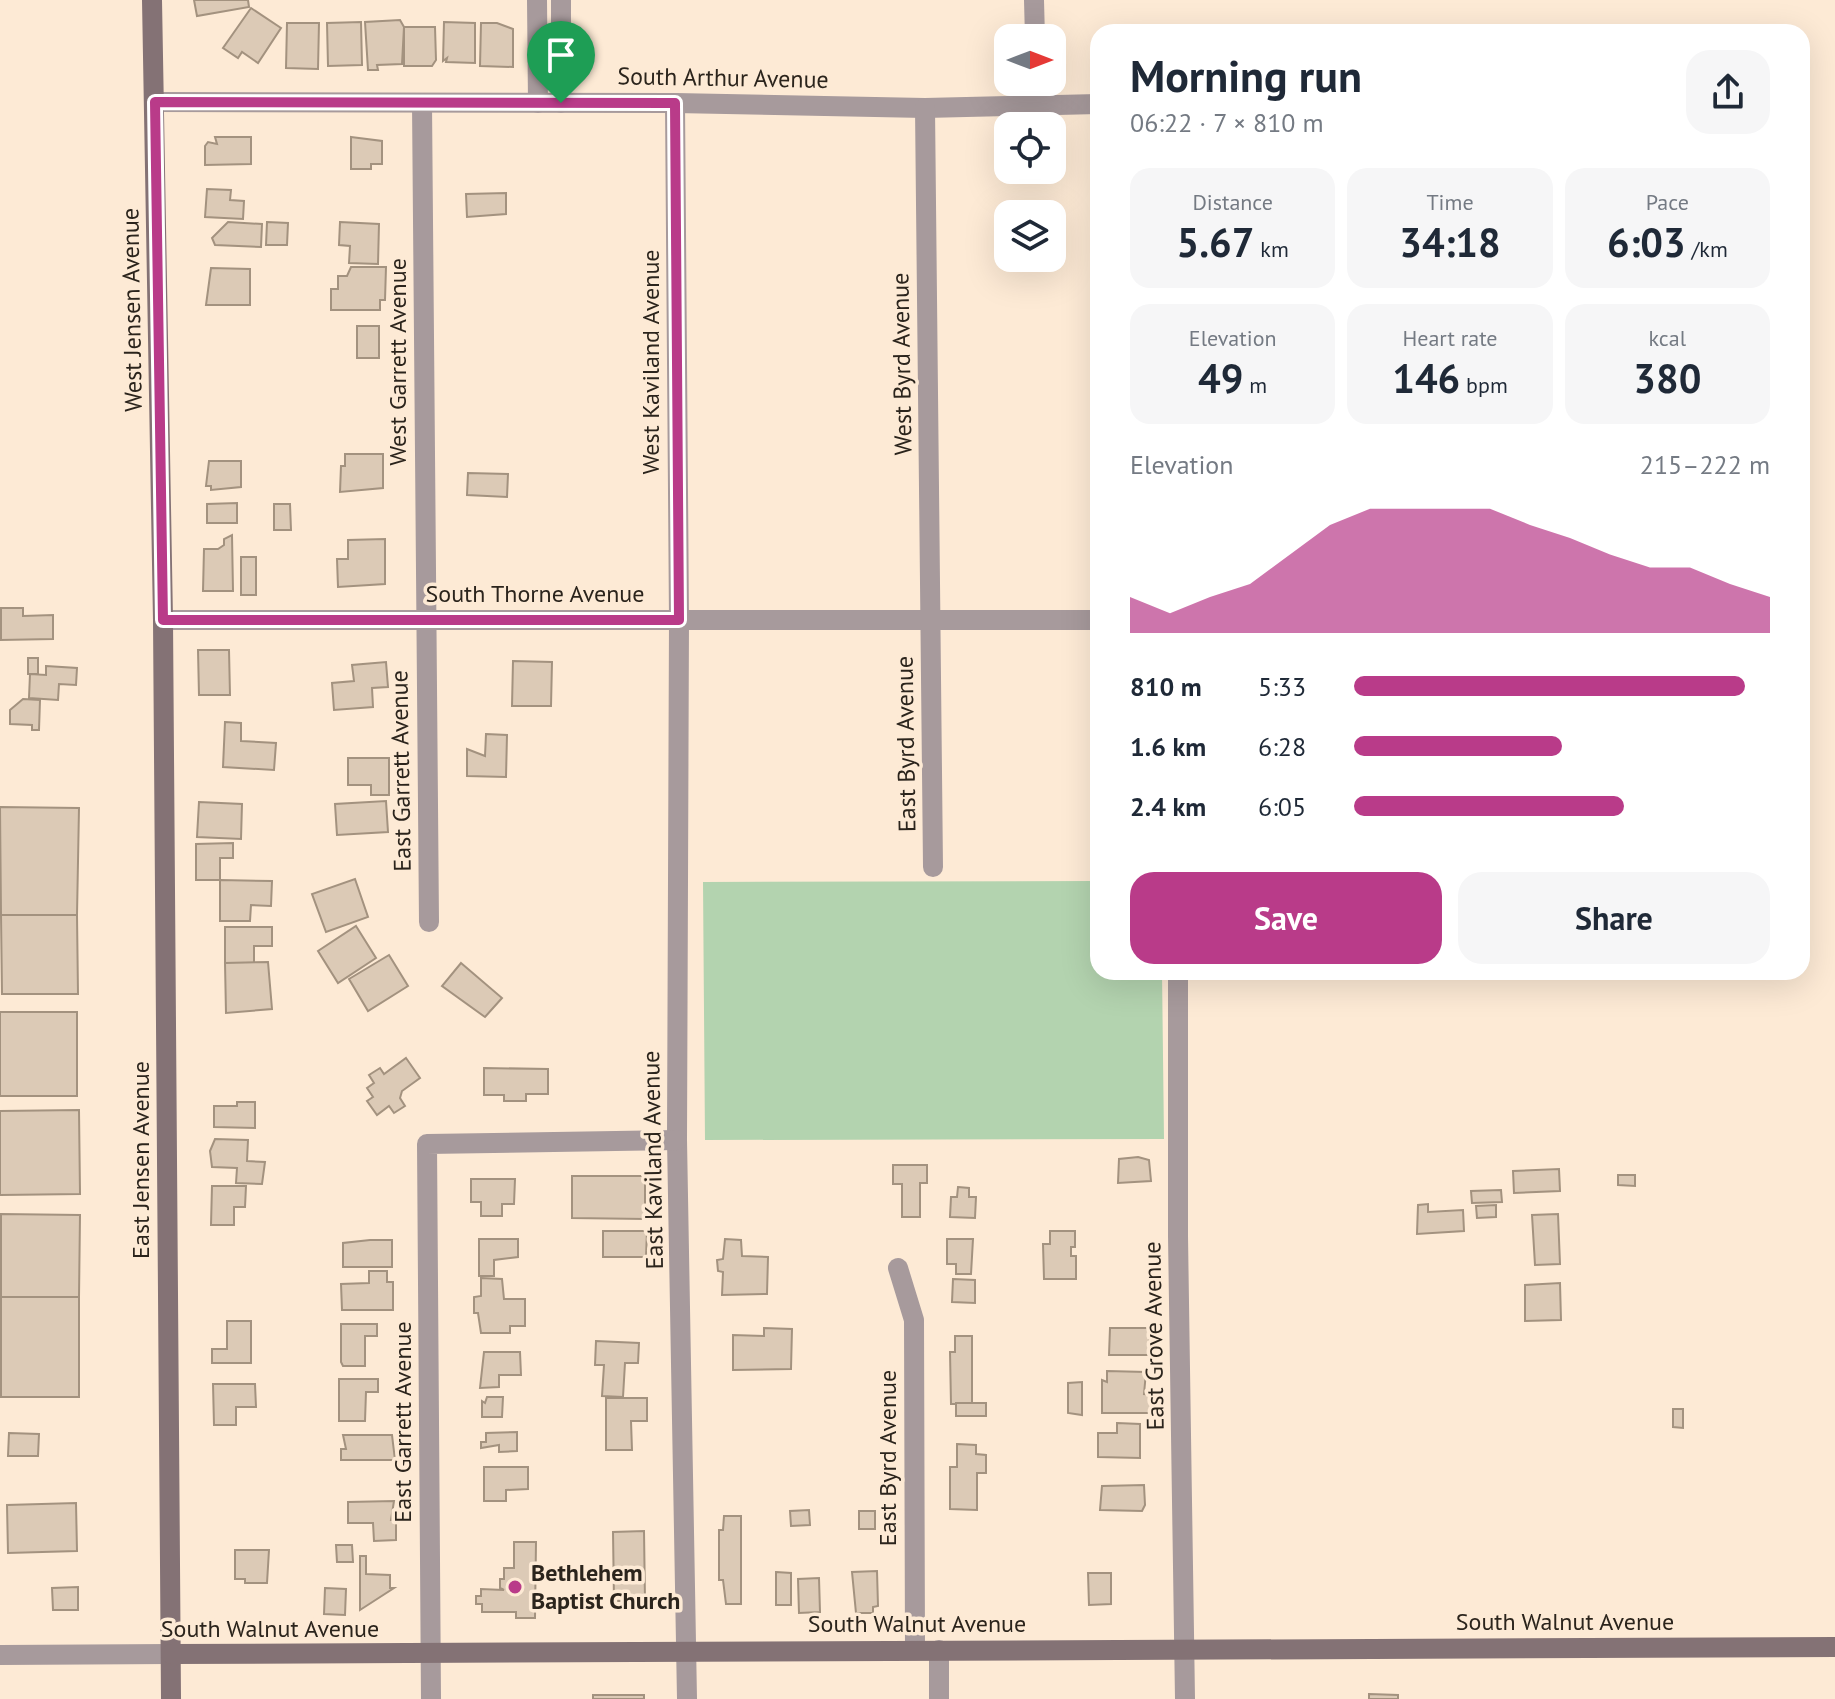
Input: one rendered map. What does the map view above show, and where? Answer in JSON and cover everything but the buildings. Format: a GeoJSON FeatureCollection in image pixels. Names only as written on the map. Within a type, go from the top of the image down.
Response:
{"type":"FeatureCollection","features":[{"type":"Feature","properties":{"kind":"street","name":"West Jensen Avenue"},"geometry":{"type":"LineString","coordinates":[[152,0],[163,620]]}},
{"type":"Feature","properties":{"kind":"street"},"geometry":{"type":"LineString","coordinates":[[537,0],[538,103]]}},
{"type":"Feature","properties":{"kind":"street"},"geometry":{"type":"LineString","coordinates":[[561,0],[561,103]]}},
{"type":"Feature","properties":{"kind":"street"},"geometry":{"type":"LineString","coordinates":[[1034,0],[1035,24]]}},
{"type":"Feature","properties":{"kind":"street"},"geometry":{"type":"LineString","coordinates":[[1035,96],[1035,104]]}},
{"type":"Feature","properties":{"kind":"street","name":"South Arthur Avenue"},"geometry":{"type":"LineString","coordinates":[[155,102],[675,103],[925,108],[1090,104]]}},
{"type":"Feature","properties":{"kind":"street","name":"West Garrett Avenue"},"geometry":{"type":"LineString","coordinates":[[422,103],[425,620]]}},
{"type":"Feature","properties":{"kind":"street","name":"West Kaviland Avenue"},"geometry":{"type":"LineString","coordinates":[[675,103],[679,620]]}},
{"type":"Feature","properties":{"kind":"street","name":"West Byrd Avenue"},"geometry":{"type":"LineString","coordinates":[[925,108],[931,620]]}},
{"type":"Feature","properties":{"kind":"street","name":"South Thorne Avenue"},"geometry":{"type":"LineString","coordinates":[[163,620],[1090,620]]}},
{"type":"Feature","properties":{"kind":"street","name":"East Jensen Avenue"},"geometry":{"type":"LineString","coordinates":[[163,620],[171,1699]]}},
{"type":"Feature","properties":{"kind":"street","name":"East Garrett Avenue"},"geometry":{"type":"LineString","coordinates":[[425,620],[429,922]]}},
{"type":"Feature","properties":{"kind":"street","name":"East Kaviland Avenue"},"geometry":{"type":"LineString","coordinates":[[679,620],[677,1140],[687,1699]]}},
{"type":"Feature","properties":{"kind":"street","name":"East Byrd Avenue"},"geometry":{"type":"LineString","coordinates":[[931,620],[933,867]]}},
{"type":"Feature","properties":{"kind":"street","name":"East Grove Avenue"},"geometry":{"type":"LineString","coordinates":[[1178,980],[1178,1236],[1185,1699]]}},
{"type":"Feature","properties":{"kind":"street","name":"East Garrett Avenue"},"geometry":{"type":"LineString","coordinates":[[431,1699],[427,1144],[677,1140]]}},
{"type":"Feature","properties":{"kind":"street","name":"East Byrd Avenue"},"geometry":{"type":"LineString","coordinates":[[898,1268],[914,1320],[915,1650]]}},
{"type":"Feature","properties":{"kind":"street","name":"South Walnut Avenue"},"geometry":{"type":"LineString","coordinates":[[0,1655],[431,1656],[687,1650],[1835,1647]]}},
{"type":"Feature","properties":{"kind":"street"},"geometry":{"type":"LineString","coordinates":[[939,1650],[939,1699]]}},
{"type":"Feature","properties":{"kind":"green space"},"geometry":{"type":"Polygon","coordinates":[[[1090,881],[1090,980],[1162,980],[1164,1139],[705,1140],[703,882],[1090,881]]]}},
{"type":"Feature","properties":{"kind":"place","name":"Bethlehem Baptist Church"},"geometry":{"type":"Point","coordinates":[515,1587]}},
{"type":"Feature","properties":{"kind":"route"},"geometry":{"type":"LineString","coordinates":[[155,102],[561,103],[675,103],[679,620],[163,620],[155,102]]}}]}
